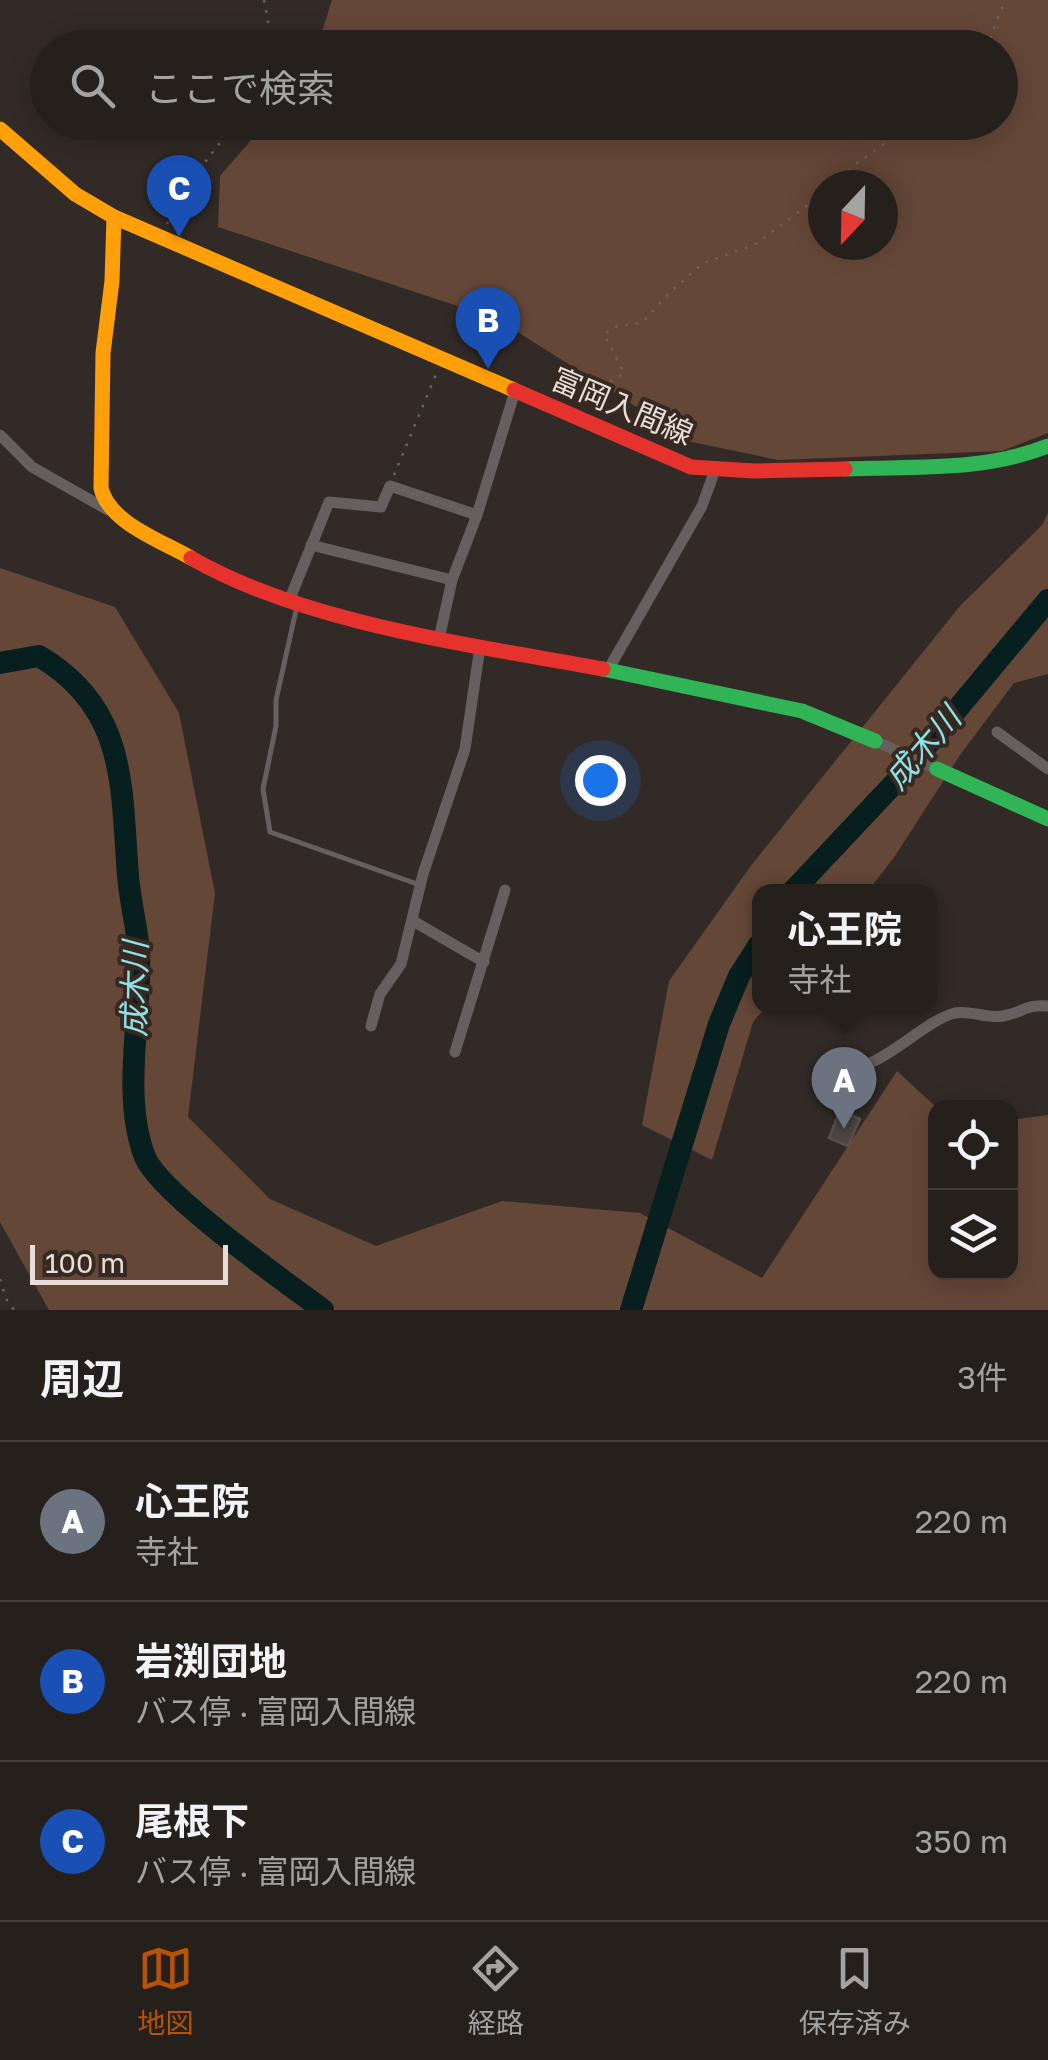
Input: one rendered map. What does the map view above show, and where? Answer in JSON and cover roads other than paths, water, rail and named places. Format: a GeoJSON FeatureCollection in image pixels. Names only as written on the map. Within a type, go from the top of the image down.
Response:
{"type":"FeatureCollection","features":[{"type":"Feature","properties":{"kind":"street","name":"富岡入間線"},"geometry":{"type":"LineString","coordinates":[[0,130],[75,194],[114,217],[669,459],[715,470],[962,465],[1014,458],[1048,446]]}},
{"type":"Feature","properties":{"kind":"street"},"geometry":{"type":"LineString","coordinates":[[114,217],[112,281],[103,353],[100,488],[104,501],[116,514]]}},
{"type":"Feature","properties":{"kind":"street"},"geometry":{"type":"LineString","coordinates":[[439,639],[452,580],[516,391]]}},
{"type":"Feature","properties":{"kind":"street"},"geometry":{"type":"LineString","coordinates":[[0,435],[32,467],[221,575],[293,602],[480,648],[802,711],[1048,819]]}},
{"type":"Feature","properties":{"kind":"street"},"geometry":{"type":"LineString","coordinates":[[608,670],[702,506],[715,470]]}},
{"type":"Feature","properties":{"kind":"street"},"geometry":{"type":"LineString","coordinates":[[293,602],[328,502],[381,507],[390,486],[477,515]]}},
{"type":"Feature","properties":{"kind":"street"},"geometry":{"type":"LineString","coordinates":[[311,546],[452,580]]}},
{"type":"Feature","properties":{"kind":"street"},"geometry":{"type":"LineString","coordinates":[[371,1026],[380,994],[401,964],[421,886],[465,749],[480,648]]}},
{"type":"Feature","properties":{"kind":"street"},"geometry":{"type":"LineString","coordinates":[[997,732],[1048,769]]}},
{"type":"Feature","properties":{"kind":"street"},"geometry":{"type":"LineString","coordinates":[[455,1052],[505,890]]}},
{"type":"Feature","properties":{"kind":"street"},"geometry":{"type":"LineString","coordinates":[[413,921],[484,962]]}},
{"type":"Feature","properties":{"kind":"street"},"geometry":{"type":"LineString","coordinates":[[843,1067],[853,1069],[882,1056],[958,1012],[1002,1016],[1031,1004],[1048,1006]]}},
{"type":"Feature","properties":{"kind":"lane"},"geometry":{"type":"LineString","coordinates":[[293,602],[263,789],[270,832],[421,886]]}},
{"type":"Feature","properties":{"kind":"waterway","name":"成木川"},"geometry":{"type":"LineString","coordinates":[[800,884],[904,773],[1048,600]]}},
{"type":"Feature","properties":{"kind":"waterway","name":"成木川"},"geometry":{"type":"LineString","coordinates":[[0,663],[39,656],[68,677],[104,724],[114,751],[139,952],[133,1082],[134,1108],[145,1157],[155,1173],[198,1214],[323,1310]]}},
{"type":"Feature","properties":{"kind":"waterway","name":"成木川"},"geometry":{"type":"LineString","coordinates":[[631,1310],[719,1024],[752,956]]}},
{"type":"Feature","properties":{"kind":"place","name":"尾根下"},"geometry":{"type":"Point","coordinates":[179,237]}},
{"type":"Feature","properties":{"kind":"place","name":"岩渕団地"},"geometry":{"type":"Point","coordinates":[488,369]}},
{"type":"Feature","properties":{"kind":"place","name":"心王院"},"geometry":{"type":"Point","coordinates":[844,1129]}}]}
